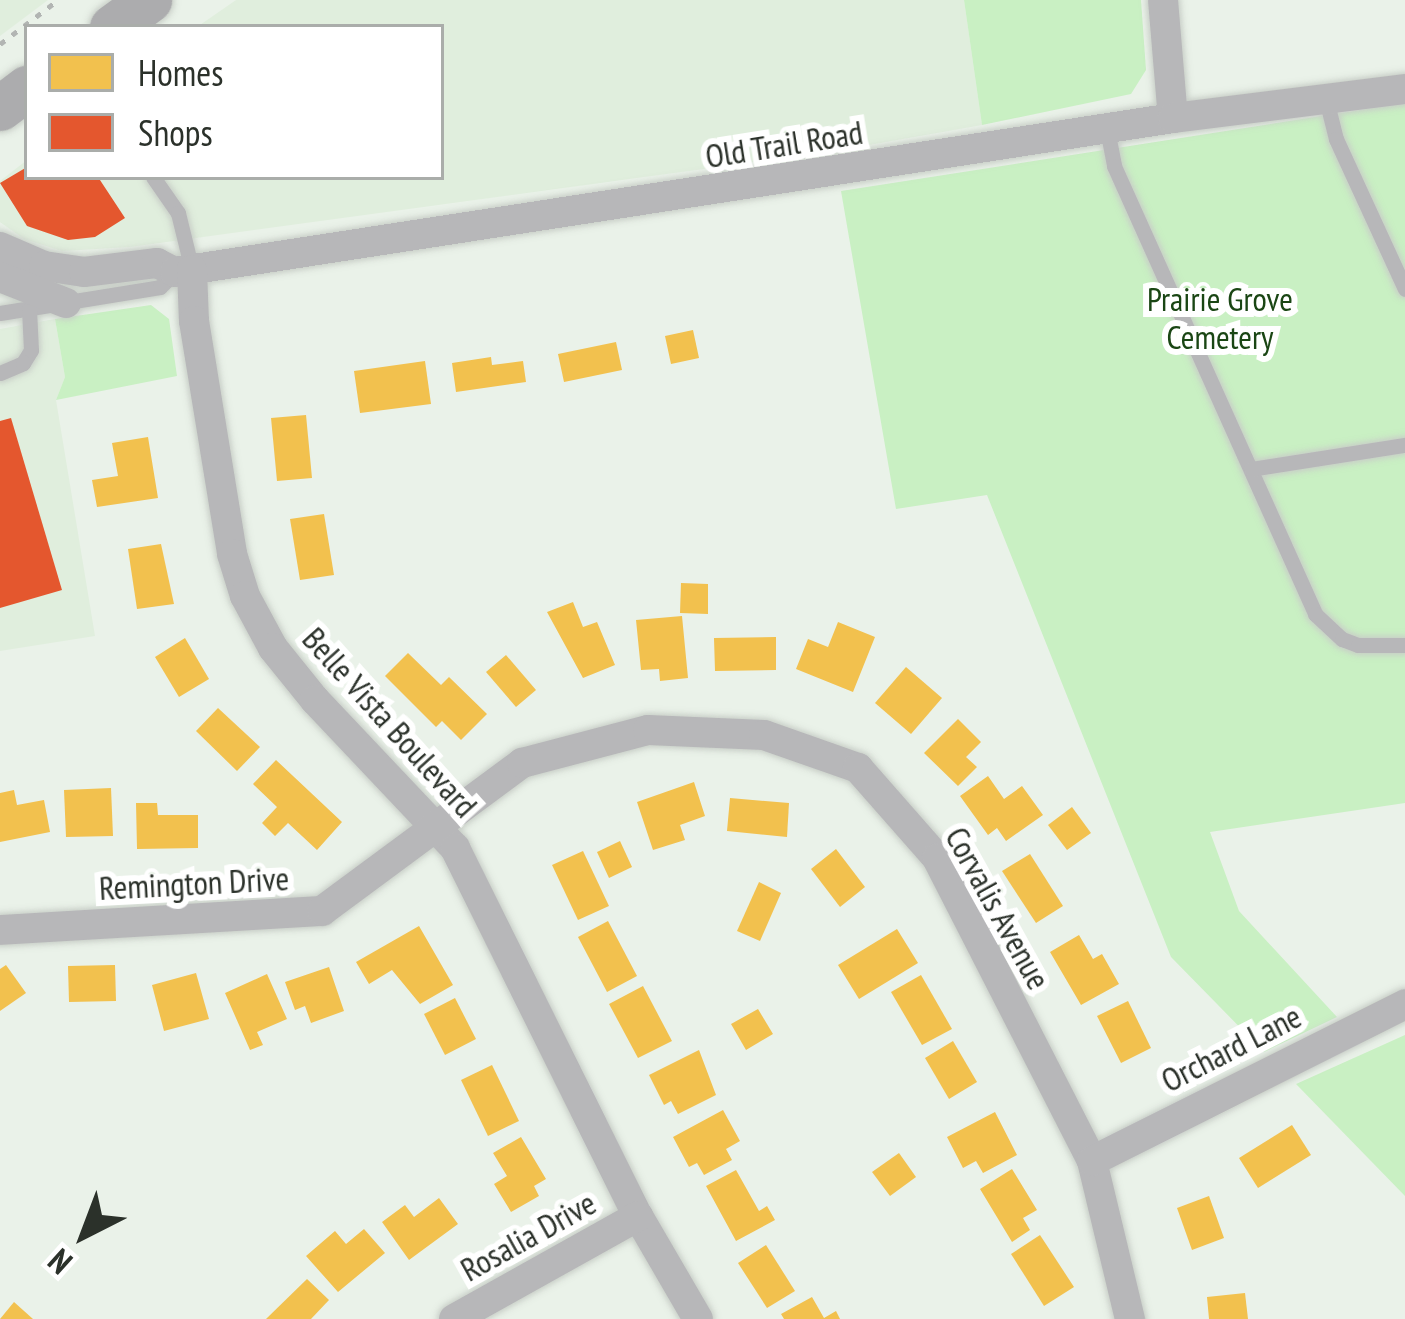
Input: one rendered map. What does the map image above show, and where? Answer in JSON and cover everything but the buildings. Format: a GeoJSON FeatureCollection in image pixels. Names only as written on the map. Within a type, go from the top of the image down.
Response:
{"type":"FeatureCollection","features":[{"type":"Feature","properties":{"kind":"main road"},"geometry":{"type":"LineString","coordinates":[[116,24],[149,0]]}},
{"type":"Feature","properties":{"kind":"street"},"geometry":{"type":"LineString","coordinates":[[1163,0],[1173,118]]}},
{"type":"Feature","properties":{"kind":"street","name":"Old Trail Road"},"geometry":{"type":"LineString","coordinates":[[0,247],[44,266],[84,272],[157,263],[183,271],[1173,118],[1405,89]]}},
{"type":"Feature","properties":{"kind":"street","name":"Belle Vista Boulevard"},"geometry":{"type":"LineString","coordinates":[[183,271],[232,554],[245,596],[273,648],[315,700],[455,848],[638,1216],[698,1319]]}},
{"type":"Feature","properties":{"kind":"street"},"geometry":{"type":"LineString","coordinates":[[0,277],[66,303]]}},
{"type":"Feature","properties":{"kind":"street","name":"Corvalis Avenue"},"geometry":{"type":"LineString","coordinates":[[434,824],[522,763],[648,730],[764,735],[858,768],[937,858],[1092,1161],[1130,1319]]}},
{"type":"Feature","properties":{"kind":"street","name":"Remington Drive"},"geometry":{"type":"LineString","coordinates":[[0,930],[322,911],[434,824]]}},
{"type":"Feature","properties":{"kind":"street","name":"Orchard Lane"},"geometry":{"type":"LineString","coordinates":[[1092,1161],[1405,1004]]}},
{"type":"Feature","properties":{"kind":"street","name":"Rosalia Drive"},"geometry":{"type":"LineString","coordinates":[[454,1319],[638,1216]]}},
{"type":"Feature","properties":{"kind":"lane"},"geometry":{"type":"LineString","coordinates":[[1326,99],[1336,139],[1405,289]]}},
{"type":"Feature","properties":{"kind":"lane"},"geometry":{"type":"LineString","coordinates":[[1107,129],[1114,166],[1315,614],[1358,646],[1405,645]]}},
{"type":"Feature","properties":{"kind":"lane"},"geometry":{"type":"LineString","coordinates":[[155,180],[178,213],[183,271]]}},
{"type":"Feature","properties":{"kind":"lane","name":"Old Trail Road"},"geometry":{"type":"LineString","coordinates":[[0,314],[160,287],[183,271]]}},
{"type":"Feature","properties":{"kind":"lane"},"geometry":{"type":"LineString","coordinates":[[0,373],[23,362],[31,350],[29,309]]}},
{"type":"Feature","properties":{"kind":"lane"},"geometry":{"type":"LineString","coordinates":[[1250,469],[1405,445]]}},
{"type":"Feature","properties":{"kind":"path"},"geometry":{"type":"LineString","coordinates":[[26,24],[58,0]]}},
{"type":"Feature","properties":{"kind":"path"},"geometry":{"type":"LineString","coordinates":[[0,44],[24,26]]}},
{"type":"Feature","properties":{"kind":"shaded area"},"geometry":{"type":"Polygon","coordinates":[[[0,0],[48,0],[0,36],[0,0]]]}},
{"type":"Feature","properties":{"kind":"shaded area"},"geometry":{"type":"Polygon","coordinates":[[[236,0],[964,0],[982,125],[835,151],[130,247],[62,251],[24,239],[0,222],[0,181],[24,162],[24,180],[444,180],[444,24],[201,24],[236,0]]]}},
{"type":"Feature","properties":{"kind":"shaded area"},"geometry":{"type":"Polygon","coordinates":[[[55,319],[65,377],[56,400],[95,636],[0,651],[0,329],[55,319]]]}},
{"type":"Feature","properties":{"kind":"green space"},"geometry":{"type":"Polygon","coordinates":[[[964,0],[1141,0],[1146,70],[1131,94],[982,125],[964,0]]]}},
{"type":"Feature","properties":{"kind":"green space","name":"Prairie Grove Cemetery"},"geometry":{"type":"Polygon","coordinates":[[[1405,103],[1405,803],[1210,832],[1239,911],[1337,1017],[1264,1052],[1171,957],[987,495],[896,509],[841,191],[1405,103]]]}},
{"type":"Feature","properties":{"kind":"green space"},"geometry":{"type":"Polygon","coordinates":[[[151,305],[169,319],[177,376],[56,400],[65,377],[55,319],[151,305]]]}},
{"type":"Feature","properties":{"kind":"green space"},"geometry":{"type":"Polygon","coordinates":[[[1405,1035],[1405,1196],[1296,1084],[1405,1035]]]}}]}
